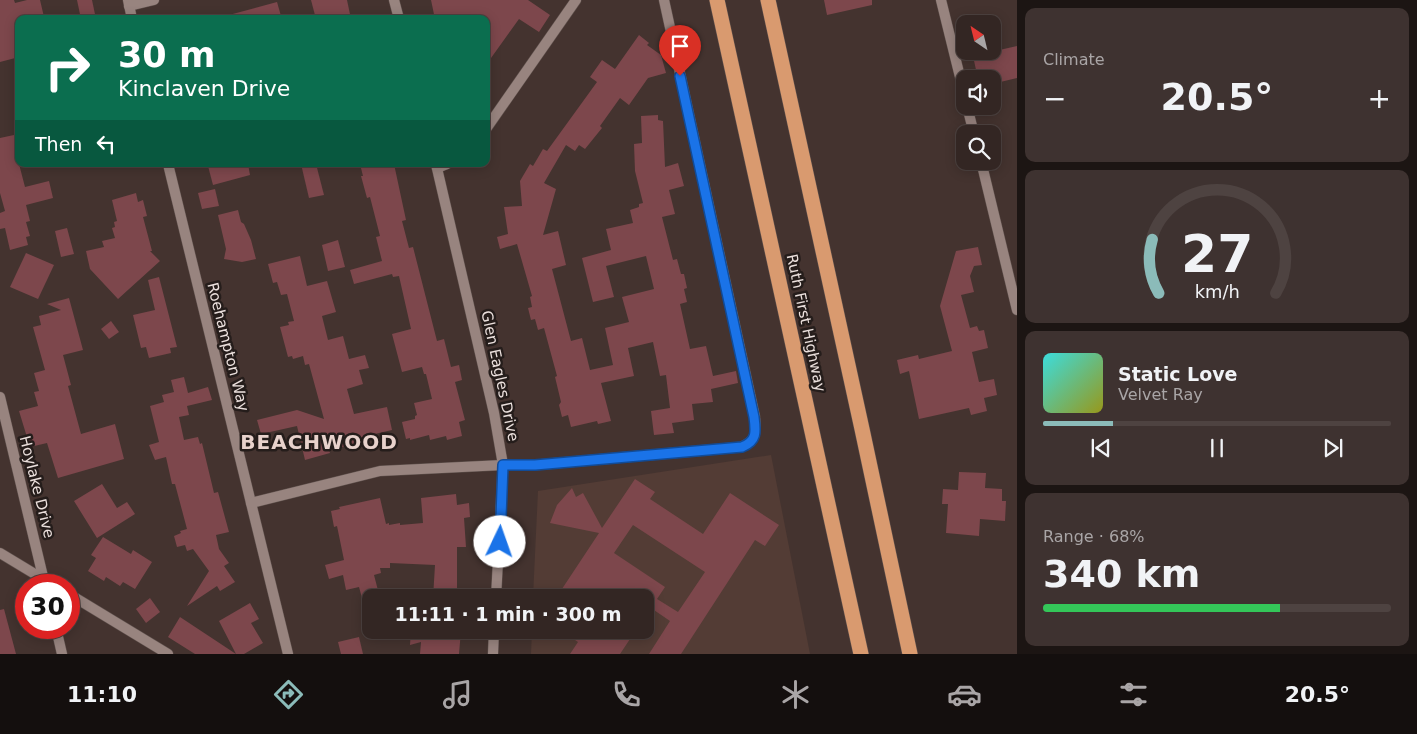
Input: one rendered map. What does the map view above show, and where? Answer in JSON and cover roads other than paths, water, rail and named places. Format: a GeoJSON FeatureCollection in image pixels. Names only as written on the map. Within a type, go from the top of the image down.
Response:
{"type":"FeatureCollection","features":[{"type":"Feature","properties":{"kind":"highway","name":"Ruth First Highway"},"geometry":{"type":"LineString","coordinates":[[717,0],[861,654]]}},
{"type":"Feature","properties":{"kind":"highway"},"geometry":{"type":"LineString","coordinates":[[768,0],[910,654]]}},
{"type":"Feature","properties":{"kind":"street"},"geometry":{"type":"LineString","coordinates":[[128,3],[154,0]]}},
{"type":"Feature","properties":{"kind":"street"},"geometry":{"type":"LineString","coordinates":[[394,0],[398,15]]}},
{"type":"Feature","properties":{"kind":"street"},"geometry":{"type":"LineString","coordinates":[[490,123],[576,0]]}},
{"type":"Feature","properties":{"kind":"street"},"geometry":{"type":"LineString","coordinates":[[251,503],[380,472],[535,465],[742,447],[749,444],[756,430],[754,417],[664,0]]}},
{"type":"Feature","properties":{"kind":"street"},"geometry":{"type":"LineString","coordinates":[[941,0],[958,70]]}},
{"type":"Feature","properties":{"kind":"street","name":"Roehampton Way"},"geometry":{"type":"LineString","coordinates":[[169,167],[288,654]]}},
{"type":"Feature","properties":{"kind":"street","name":"Glen Eagles Drive"},"geometry":{"type":"LineString","coordinates":[[437,167],[494,413],[503,465],[496,589]]}},
{"type":"Feature","properties":{"kind":"street"},"geometry":{"type":"LineString","coordinates":[[983,170],[1017,310]]}},
{"type":"Feature","properties":{"kind":"street","name":"Hoylake Drive"},"geometry":{"type":"LineString","coordinates":[[0,397],[43,574]]}},
{"type":"Feature","properties":{"kind":"street"},"geometry":{"type":"LineString","coordinates":[[0,553],[33,574]]}},
{"type":"Feature","properties":{"kind":"street"},"geometry":{"type":"LineString","coordinates":[[80,601],[168,654]]}},
{"type":"Feature","properties":{"kind":"street"},"geometry":{"type":"LineString","coordinates":[[59,639],[62,654]]}},
{"type":"Feature","properties":{"kind":"street"},"geometry":{"type":"LineString","coordinates":[[493,654],[494,639]]}},
{"type":"Feature","properties":{"kind":"district","name":"BEACHWOOD"},"geometry":{"type":"Point","coordinates":[319,442]}}]}
